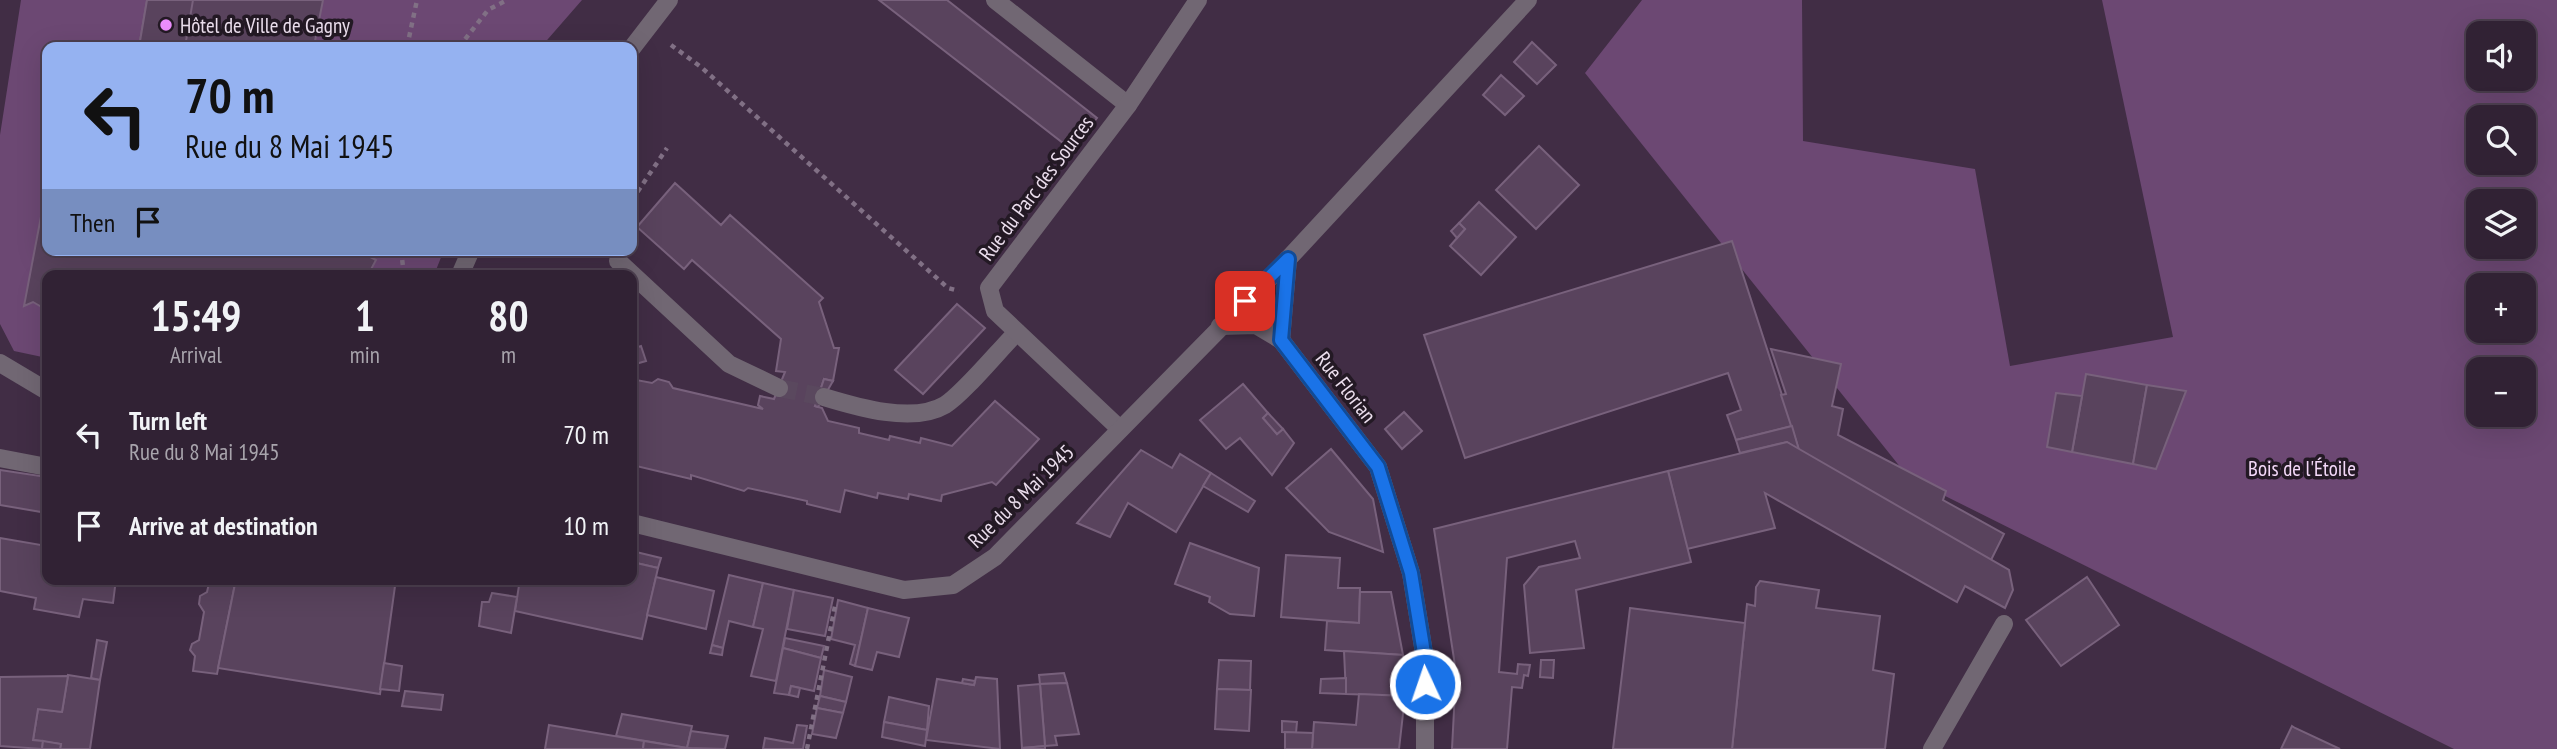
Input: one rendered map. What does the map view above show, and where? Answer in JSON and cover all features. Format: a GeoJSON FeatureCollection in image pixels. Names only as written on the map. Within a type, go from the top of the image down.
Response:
{"type":"FeatureCollection","features":[{"type":"Feature","properties":{"kind":"street"},"geometry":{"type":"LineString","coordinates":[[637,42],[669,0]]}},
{"type":"Feature","properties":{"kind":"street"},"geometry":{"type":"LineString","coordinates":[[995,0],[1128,105]]}},
{"type":"Feature","properties":{"kind":"street","name":"Rue du Parc des Sources"},"geometry":{"type":"LineString","coordinates":[[993,304],[989,288],[1128,105],[1198,0]]}},
{"type":"Feature","properties":{"kind":"street"},"geometry":{"type":"LineString","coordinates":[[1281,340],[1288,259],[1528,0]]}},
{"type":"Feature","properties":{"kind":"street","name":"Rue du 8 Mai 1945"},"geometry":{"type":"LineString","coordinates":[[637,524],[904,590],[953,585],[995,557],[1288,259]]}},
{"type":"Feature","properties":{"kind":"street"},"geometry":{"type":"LineString","coordinates":[[618,261],[628,270]]}},
{"type":"Feature","properties":{"kind":"street"},"geometry":{"type":"LineString","coordinates":[[637,278],[730,364],[779,388]]}},
{"type":"Feature","properties":{"kind":"street"},"geometry":{"type":"LineString","coordinates":[[993,304],[995,311],[1120,429]]}},
{"type":"Feature","properties":{"kind":"street","name":"Rue Florian"},"geometry":{"type":"LineString","coordinates":[[1220,326],[1256,325],[1281,340],[1378,467],[1411,573],[1425,659],[1425,749]]}},
{"type":"Feature","properties":{"kind":"street"},"geometry":{"type":"LineString","coordinates":[[824,397],[866,410],[920,413],[945,405],[1017,332]]}},
{"type":"Feature","properties":{"kind":"street"},"geometry":{"type":"LineString","coordinates":[[0,363],[42,388]]}},
{"type":"Feature","properties":{"kind":"street"},"geometry":{"type":"LineString","coordinates":[[0,458],[42,466]]}},
{"type":"Feature","properties":{"kind":"street"},"geometry":{"type":"LineString","coordinates":[[1932,749],[2004,624]]}},
{"type":"Feature","properties":{"kind":"path"},"geometry":{"type":"LineString","coordinates":[[408,42],[417,0]]}},
{"type":"Feature","properties":{"kind":"path"},"geometry":{"type":"LineString","coordinates":[[463,42],[488,10],[507,0]]}},
{"type":"Feature","properties":{"kind":"path"},"geometry":{"type":"LineString","coordinates":[[648,28],[701,67],[948,288],[993,304]]}},
{"type":"Feature","properties":{"kind":"path"},"geometry":{"type":"LineString","coordinates":[[637,193],[667,148]]}},
{"type":"Feature","properties":{"kind":"path"},"geometry":{"type":"LineString","coordinates":[[807,749],[841,575]]}},
{"type":"Feature","properties":{"kind":"green space"},"geometry":{"type":"Polygon","coordinates":[[[21,0],[582,0],[545,42],[42,42],[42,256],[442,256],[436,270],[42,270],[42,357],[14,351],[0,324],[0,135],[21,0]]]}},
{"type":"Feature","properties":{"kind":"green space","name":"Bois de l'Étoile"},"geometry":{"type":"Polygon","coordinates":[[[1642,0],[1802,0],[1803,141],[1975,169],[2010,366],[2173,337],[2102,0],[2557,0],[2557,749],[2454,749],[1909,478],[1585,73],[1642,0]]]}},
{"type":"Feature","properties":{"kind":"building"},"geometry":{"type":"Polygon","coordinates":[[[147,0],[323,0],[315,41],[318,42],[140,42],[147,0]]]}},
{"type":"Feature","properties":{"kind":"building","name":"Hôtel de Ville de Gagny"},"geometry":{"type":"Polygon","coordinates":[[[147,0],[193,0],[186,42],[140,42],[147,0]]]}},
{"type":"Feature","properties":{"kind":"building"},"geometry":{"type":"Polygon","coordinates":[[[879,0],[947,0],[1097,118],[1072,150],[879,0]]]}},
{"type":"Feature","properties":{"kind":"building"},"geometry":{"type":"Polygon","coordinates":[[[1532,42],[1556,65],[1537,84],[1514,62],[1532,42]]]}},
{"type":"Feature","properties":{"kind":"building"},"geometry":{"type":"Polygon","coordinates":[[[1501,75],[1524,96],[1505,115],[1483,95],[1501,75]]]}},
{"type":"Feature","properties":{"kind":"building"},"geometry":{"type":"Polygon","coordinates":[[[1539,146],[1579,185],[1536,229],[1496,190],[1539,146]]]}},
{"type":"Feature","properties":{"kind":"building"},"geometry":{"type":"Polygon","coordinates":[[[675,183],[721,225],[730,215],[823,298],[819,302],[834,348],[839,348],[833,381],[824,379],[815,406],[822,408],[828,421],[859,428],[859,433],[889,440],[890,436],[920,443],[921,438],[952,446],[995,401],[1039,439],[996,485],[992,482],[942,495],[941,501],[909,494],[908,499],[878,493],[877,498],[845,490],[840,512],[807,504],[807,501],[748,488],[744,491],[691,475],[691,479],[637,466],[637,380],[652,383],[658,379],[669,382],[673,388],[763,409],[758,405],[760,396],[774,399],[785,372],[776,371],[781,339],[692,260],[684,269],[637,227],[675,183]]]}},
{"type":"Feature","properties":{"kind":"building"},"geometry":{"type":"Polygon","coordinates":[[[1479,202],[1516,237],[1481,275],[1450,246],[1465,229],[1459,223],[1479,202]]]}},
{"type":"Feature","properties":{"kind":"building"},"geometry":{"type":"Polygon","coordinates":[[[42,211],[42,256],[368,256],[376,260],[371,270],[42,270],[42,307],[33,302],[24,306],[42,211]]]}},
{"type":"Feature","properties":{"kind":"building"},"geometry":{"type":"Polygon","coordinates":[[[1459,223],[1465,229],[1457,238],[1451,231],[1459,223]]]}},
{"type":"Feature","properties":{"kind":"building"},"geometry":{"type":"Polygon","coordinates":[[[1732,241],[1792,426],[1736,440],[1727,415],[1741,410],[1728,373],[1465,458],[1424,335],[1732,241]]]}},
{"type":"Feature","properties":{"kind":"building"},"geometry":{"type":"Polygon","coordinates":[[[957,304],[985,328],[923,394],[895,370],[957,304]]]}},
{"type":"Feature","properties":{"kind":"building"},"geometry":{"type":"Polygon","coordinates":[[[641,346],[646,361],[637,364],[637,347],[641,346]]]}},
{"type":"Feature","properties":{"kind":"building"},"geometry":{"type":"Polygon","coordinates":[[[1771,349],[1841,364],[1832,406],[1843,409],[1838,435],[1946,491],[1943,500],[2004,534],[1991,560],[1799,450],[1781,395],[1786,394],[1771,349]]]}},
{"type":"Feature","properties":{"kind":"building"},"geometry":{"type":"Polygon","coordinates":[[[2086,374],[2147,385],[2133,464],[2072,452],[2086,374]]]}},
{"type":"Feature","properties":{"kind":"building"},"geometry":{"type":"Polygon","coordinates":[[[824,379],[833,381],[818,407],[815,406],[824,379]]]}},
{"type":"Feature","properties":{"kind":"building"},"geometry":{"type":"Polygon","coordinates":[[[1243,384],[1268,413],[1263,418],[1277,434],[1283,429],[1294,443],[1272,475],[1240,438],[1226,449],[1200,420],[1243,384]]]}},
{"type":"Feature","properties":{"kind":"building"},"geometry":{"type":"Polygon","coordinates":[[[2147,385],[2186,391],[2156,469],[2133,464],[2147,385]]]}},
{"type":"Feature","properties":{"kind":"building"},"geometry":{"type":"Polygon","coordinates":[[[2056,393],[2082,396],[2072,452],[2047,447],[2056,393]]]}},
{"type":"Feature","properties":{"kind":"building"},"geometry":{"type":"Polygon","coordinates":[[[1404,412],[1422,431],[1402,449],[1385,429],[1404,412]]]}},
{"type":"Feature","properties":{"kind":"building"},"geometry":{"type":"Polygon","coordinates":[[[1268,413],[1283,429],[1277,434],[1263,418],[1268,413]]]}},
{"type":"Feature","properties":{"kind":"building"},"geometry":{"type":"Polygon","coordinates":[[[1792,426],[1799,450],[1787,442],[1740,453],[1736,440],[1792,426]]]}},
{"type":"Feature","properties":{"kind":"building"},"geometry":{"type":"Polygon","coordinates":[[[1787,442],[2009,570],[2013,590],[2005,608],[1965,586],[1957,602],[1765,493],[1775,528],[1687,549],[1668,471],[1787,442]]]}},
{"type":"Feature","properties":{"kind":"building"},"geometry":{"type":"Polygon","coordinates":[[[1331,449],[1373,499],[1383,552],[1329,532],[1286,488],[1331,449]]]}},
{"type":"Feature","properties":{"kind":"building"},"geometry":{"type":"Polygon","coordinates":[[[1141,450],[1172,468],[1180,454],[1211,473],[1176,532],[1128,503],[1110,537],[1077,523],[1141,450]]]}},
{"type":"Feature","properties":{"kind":"building"},"geometry":{"type":"Polygon","coordinates":[[[0,470],[42,476],[42,512],[0,505],[0,470]]]}},
{"type":"Feature","properties":{"kind":"building"},"geometry":{"type":"Polygon","coordinates":[[[1668,471],[1691,562],[1576,590],[1584,648],[1530,653],[1524,585],[1539,567],[1580,558],[1575,541],[1507,558],[1499,672],[1517,674],[1518,664],[1530,665],[1528,676],[1524,675],[1522,688],[1512,687],[1507,749],[1452,749],[1456,672],[1434,529],[1668,471]]]}},
{"type":"Feature","properties":{"kind":"building"},"geometry":{"type":"Polygon","coordinates":[[[1211,473],[1255,501],[1248,512],[1203,486],[1211,473]]]}},
{"type":"Feature","properties":{"kind":"building"},"geometry":{"type":"Polygon","coordinates":[[[0,538],[42,545],[42,585],[115,585],[113,603],[83,599],[79,617],[34,609],[36,598],[0,591],[0,538]]]}},
{"type":"Feature","properties":{"kind":"building"},"geometry":{"type":"Polygon","coordinates":[[[1190,543],[1259,568],[1254,616],[1230,614],[1209,602],[1210,597],[1175,584],[1190,543]]]}},
{"type":"Feature","properties":{"kind":"building"},"geometry":{"type":"Polygon","coordinates":[[[637,552],[661,558],[658,568],[637,563],[637,552]]]}},
{"type":"Feature","properties":{"kind":"building"},"geometry":{"type":"Polygon","coordinates":[[[1286,555],[1340,558],[1338,588],[1360,588],[1359,623],[1281,617],[1286,555]]]}},
{"type":"Feature","properties":{"kind":"building"},"geometry":{"type":"Polygon","coordinates":[[[637,563],[658,568],[642,639],[515,611],[519,585],[637,585],[637,563]]]}},
{"type":"Feature","properties":{"kind":"building"},"geometry":{"type":"Polygon","coordinates":[[[729,575],[763,583],[753,627],[729,621],[723,648],[712,645],[729,575]]]}},
{"type":"Feature","properties":{"kind":"building"},"geometry":{"type":"Polygon","coordinates":[[[656,577],[714,591],[706,629],[647,615],[656,577]]]}},
{"type":"Feature","properties":{"kind":"building"},"geometry":{"type":"Polygon","coordinates":[[[2087,577],[2119,625],[2061,666],[2026,620],[2087,577]]]}},
{"type":"Feature","properties":{"kind":"building"},"geometry":{"type":"Polygon","coordinates":[[[1760,581],[1819,590],[1816,608],[1880,616],[1873,670],[1894,674],[1885,749],[1732,749],[1747,604],[1755,606],[1756,587],[1760,581]]]}},
{"type":"Feature","properties":{"kind":"building"},"geometry":{"type":"Polygon","coordinates":[[[763,583],[794,590],[776,681],[751,676],[763,629],[753,627],[763,583]]]}},
{"type":"Feature","properties":{"kind":"building"},"geometry":{"type":"Polygon","coordinates":[[[209,585],[235,585],[217,674],[193,671],[195,656],[190,650],[192,644],[199,640],[204,612],[199,604],[200,596],[207,592],[209,585]]]}},
{"type":"Feature","properties":{"kind":"building"},"geometry":{"type":"Polygon","coordinates":[[[235,585],[395,585],[380,694],[218,668],[235,585]]]}},
{"type":"Feature","properties":{"kind":"building"},"geometry":{"type":"Polygon","coordinates":[[[794,590],[833,598],[825,636],[787,629],[794,590]]]}},
{"type":"Feature","properties":{"kind":"building"},"geometry":{"type":"Polygon","coordinates":[[[1360,592],[1391,592],[1403,655],[1325,650],[1327,621],[1359,623],[1360,592]]]}},
{"type":"Feature","properties":{"kind":"building"},"geometry":{"type":"Polygon","coordinates":[[[492,593],[517,597],[511,633],[479,626],[482,602],[489,602],[492,593]]]}},
{"type":"Feature","properties":{"kind":"building"},"geometry":{"type":"Polygon","coordinates":[[[838,600],[868,608],[855,666],[850,664],[855,645],[831,639],[838,600]]]}},
{"type":"Feature","properties":{"kind":"building"},"geometry":{"type":"Polygon","coordinates":[[[868,608],[909,618],[899,657],[877,652],[872,670],[855,666],[868,608]]]}},
{"type":"Feature","properties":{"kind":"building"},"geometry":{"type":"Polygon","coordinates":[[[1630,608],[1745,623],[1732,749],[1613,749],[1630,608]]]}},
{"type":"Feature","properties":{"kind":"building"},"geometry":{"type":"Polygon","coordinates":[[[785,638],[824,646],[821,658],[783,648],[785,638]]]}},
{"type":"Feature","properties":{"kind":"building"},"geometry":{"type":"Polygon","coordinates":[[[97,640],[107,642],[100,680],[91,678],[97,640]]]}},
{"type":"Feature","properties":{"kind":"building"},"geometry":{"type":"Polygon","coordinates":[[[712,645],[723,648],[722,655],[710,653],[712,645]]]}},
{"type":"Feature","properties":{"kind":"building"},"geometry":{"type":"Polygon","coordinates":[[[783,648],[821,658],[814,691],[791,686],[789,695],[774,693],[783,648]]]}},
{"type":"Feature","properties":{"kind":"building"},"geometry":{"type":"Polygon","coordinates":[[[1344,651],[1403,655],[1405,696],[1346,694],[1344,651]]]}},
{"type":"Feature","properties":{"kind":"building"},"geometry":{"type":"Polygon","coordinates":[[[1219,660],[1251,661],[1250,690],[1217,689],[1219,660]]]}},
{"type":"Feature","properties":{"kind":"building"},"geometry":{"type":"Polygon","coordinates":[[[1541,660],[1554,660],[1553,678],[1540,677],[1541,660]]]}},
{"type":"Feature","properties":{"kind":"building"},"geometry":{"type":"Polygon","coordinates":[[[384,663],[402,666],[399,691],[380,689],[384,663]]]}},
{"type":"Feature","properties":{"kind":"building"},"geometry":{"type":"Polygon","coordinates":[[[824,670],[852,677],[846,702],[820,696],[824,670]]]}},
{"type":"Feature","properties":{"kind":"building"},"geometry":{"type":"Polygon","coordinates":[[[1064,673],[1067,683],[1040,684],[1039,675],[1064,673]]]}},
{"type":"Feature","properties":{"kind":"building"},"geometry":{"type":"Polygon","coordinates":[[[68,675],[100,680],[90,749],[60,749],[61,744],[33,740],[38,709],[62,712],[68,675]]]}},
{"type":"Feature","properties":{"kind":"building"},"geometry":{"type":"Polygon","coordinates":[[[68,676],[62,712],[38,709],[33,740],[43,741],[42,749],[0,746],[0,677],[68,676]]]}},
{"type":"Feature","properties":{"kind":"building"},"geometry":{"type":"Polygon","coordinates":[[[976,677],[997,679],[1000,749],[926,740],[937,679],[974,685],[976,677]]]}},
{"type":"Feature","properties":{"kind":"building"},"geometry":{"type":"Polygon","coordinates":[[[1346,678],[1346,694],[1320,693],[1321,679],[1346,678]]]}},
{"type":"Feature","properties":{"kind":"building"},"geometry":{"type":"Polygon","coordinates":[[[963,679],[975,681],[974,685],[962,683],[963,679]]]}},
{"type":"Feature","properties":{"kind":"building"},"geometry":{"type":"Polygon","coordinates":[[[1067,683],[1079,734],[1055,736],[1057,745],[1045,746],[1040,684],[1067,683]]]}},
{"type":"Feature","properties":{"kind":"building"},"geometry":{"type":"Polygon","coordinates":[[[1040,684],[1045,746],[1022,748],[1018,686],[1040,684]]]}},
{"type":"Feature","properties":{"kind":"building"},"geometry":{"type":"Polygon","coordinates":[[[791,686],[800,688],[798,697],[789,695],[791,686]]]}},
{"type":"Feature","properties":{"kind":"building"},"geometry":{"type":"Polygon","coordinates":[[[1217,689],[1251,690],[1249,731],[1215,729],[1217,689]]]}},
{"type":"Feature","properties":{"kind":"building"},"geometry":{"type":"Polygon","coordinates":[[[405,691],[443,695],[441,710],[402,706],[405,691]]]}},
{"type":"Feature","properties":{"kind":"building"},"geometry":{"type":"Polygon","coordinates":[[[1359,694],[1405,696],[1399,749],[1312,749],[1314,722],[1356,725],[1359,694]]]}},
{"type":"Feature","properties":{"kind":"building"},"geometry":{"type":"Polygon","coordinates":[[[820,696],[846,702],[843,713],[817,708],[820,696]]]}},
{"type":"Feature","properties":{"kind":"building"},"geometry":{"type":"Polygon","coordinates":[[[889,697],[929,706],[927,730],[884,722],[889,697]]]}},
{"type":"Feature","properties":{"kind":"building"},"geometry":{"type":"Polygon","coordinates":[[[817,708],[843,713],[836,738],[812,734],[817,708]]]}},
{"type":"Feature","properties":{"kind":"building"},"geometry":{"type":"Polygon","coordinates":[[[622,714],[692,726],[687,748],[616,736],[622,714]]]}},
{"type":"Feature","properties":{"kind":"building"},"geometry":{"type":"Polygon","coordinates":[[[1282,721],[1297,722],[1296,733],[1282,732],[1282,721]]]}},
{"type":"Feature","properties":{"kind":"building"},"geometry":{"type":"Polygon","coordinates":[[[884,722],[927,730],[925,746],[882,737],[884,722]]]}},
{"type":"Feature","properties":{"kind":"building"},"geometry":{"type":"Polygon","coordinates":[[[549,725],[644,741],[643,749],[545,749],[549,725]]]}},
{"type":"Feature","properties":{"kind":"building"},"geometry":{"type":"Polygon","coordinates":[[[797,725],[807,726],[803,749],[763,749],[765,738],[793,743],[797,725]]]}},
{"type":"Feature","properties":{"kind":"building"},"geometry":{"type":"Polygon","coordinates":[[[2292,726],[2295,728],[2340,749],[2281,749],[2292,726]]]}},
{"type":"Feature","properties":{"kind":"building"},"geometry":{"type":"Polygon","coordinates":[[[691,731],[728,736],[725,749],[687,748],[691,731]]]}},
{"type":"Feature","properties":{"kind":"building"},"geometry":{"type":"Polygon","coordinates":[[[1285,732],[1313,733],[1312,749],[1285,749],[1285,732]]]}},
{"type":"Feature","properties":{"kind":"building"},"geometry":{"type":"Polygon","coordinates":[[[43,741],[61,744],[60,749],[42,749],[43,741]]]}},
{"type":"Feature","properties":{"kind":"building"},"geometry":{"type":"Polygon","coordinates":[[[644,741],[687,748],[693,749],[643,749],[644,741]]]}},
{"type":"Feature","properties":{"kind":"building"},"geometry":{"type":"Polygon","coordinates":[[[1045,746],[1045,749],[1022,749],[1022,748],[1045,746]]]}},
{"type":"Feature","properties":{"kind":"tunnel"},"geometry":{"type":"LineString","coordinates":[[779,388],[824,397]]}},
{"type":"Feature","properties":{"kind":"place","name":"Hôtel de Ville de Gagny"},"geometry":{"type":"Point","coordinates":[166,25]}},
{"type":"Feature","properties":{"kind":"route"},"geometry":{"type":"LineString","coordinates":[[1245,301],[1288,259],[1281,340],[1378,467],[1411,573],[1425,659],[1425,684]]}}]}
